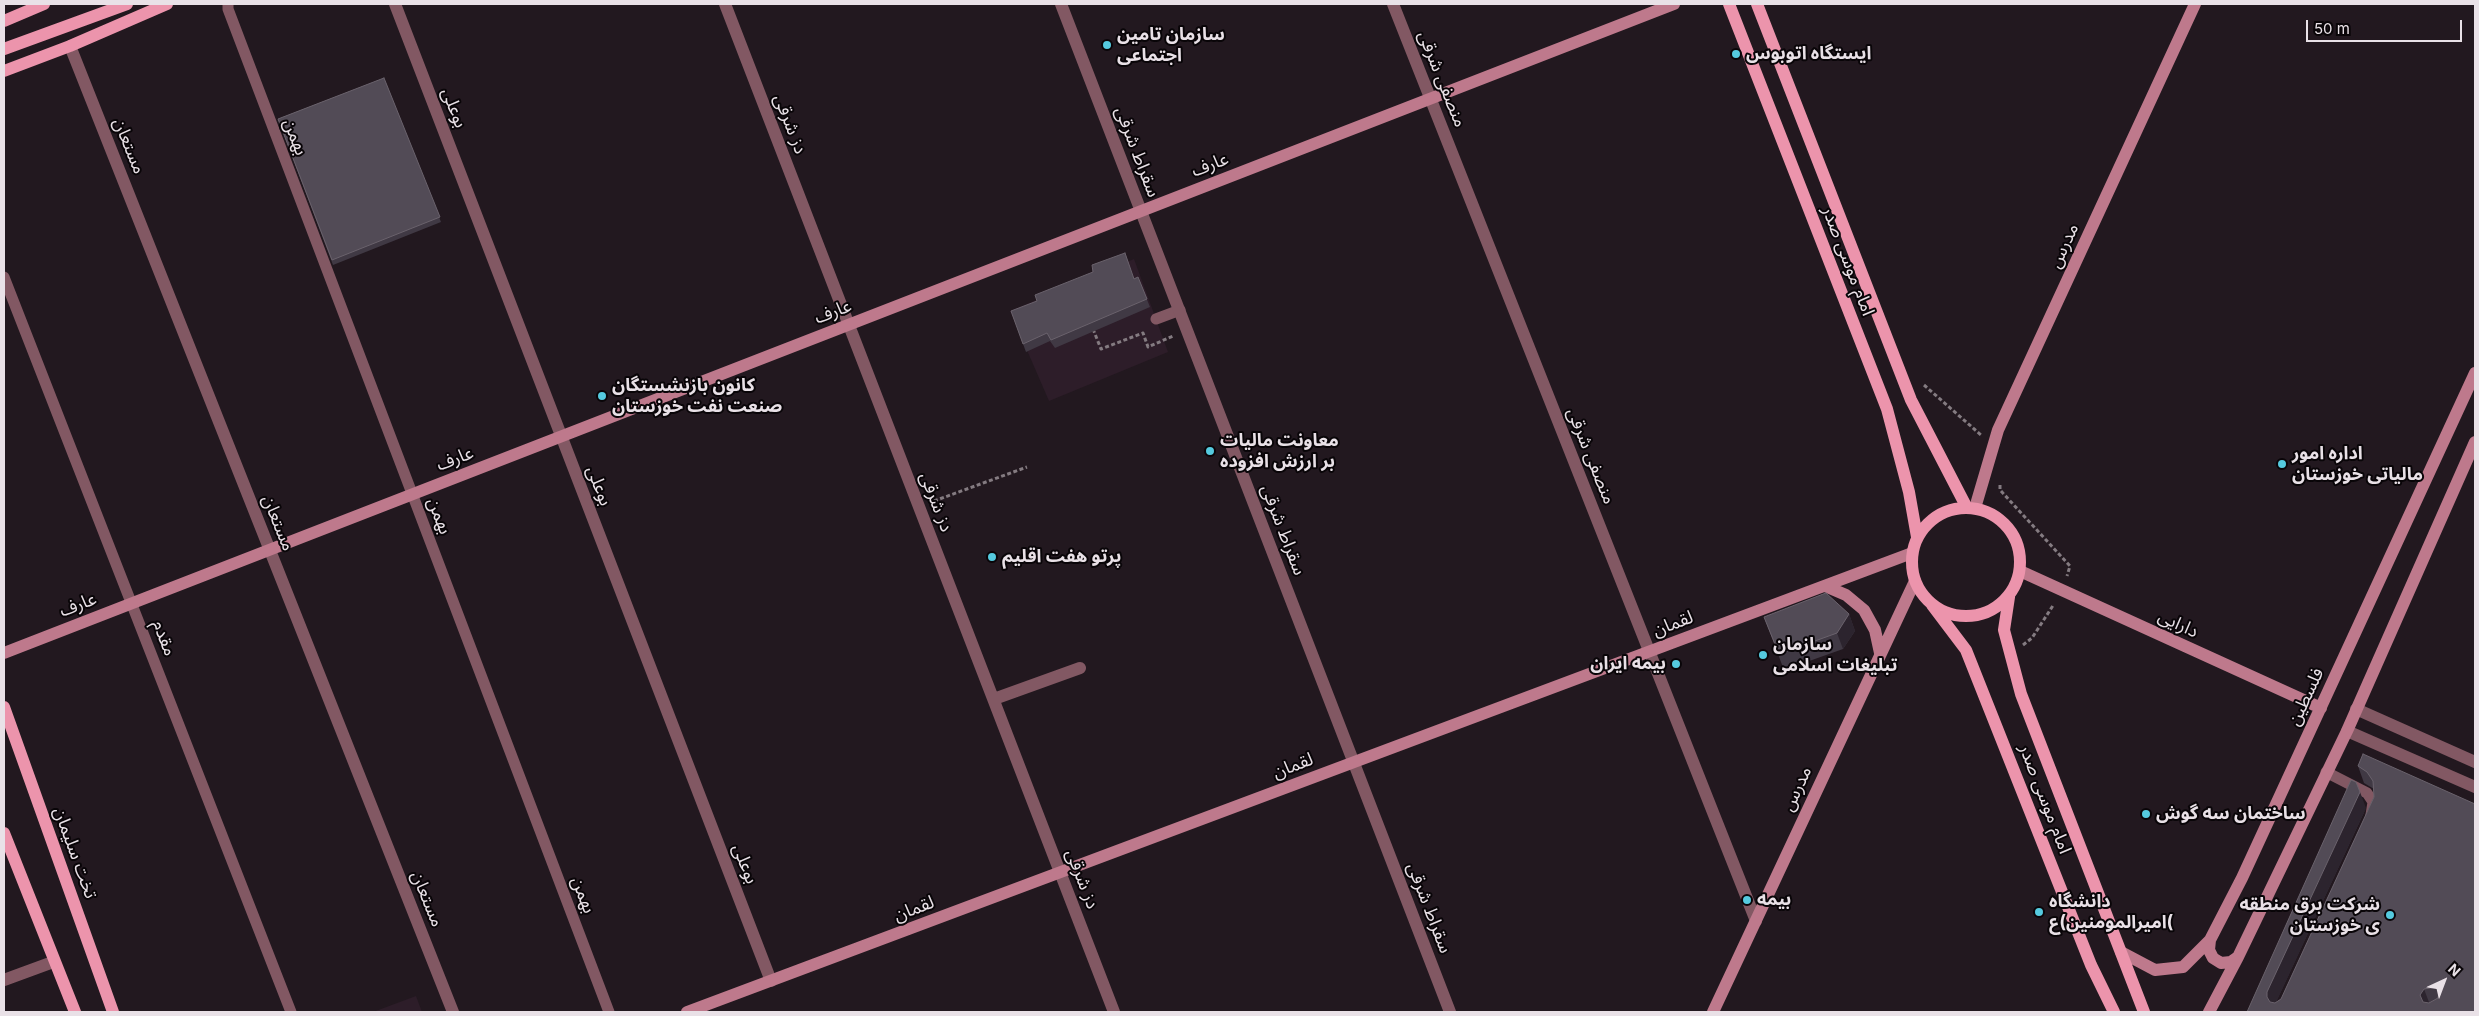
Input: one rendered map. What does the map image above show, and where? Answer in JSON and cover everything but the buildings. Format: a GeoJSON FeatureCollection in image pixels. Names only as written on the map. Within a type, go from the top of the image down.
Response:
{"type":"FeatureCollection","features":[{"type":"Feature","properties":{"kind":"main road"},"geometry":{"type":"LineString","coordinates":[[4,21],[44,4]]}},
{"type":"Feature","properties":{"kind":"main road"},"geometry":{"type":"LineString","coordinates":[[6,48],[128,4]]}},
{"type":"Feature","properties":{"kind":"main road"},"geometry":{"type":"LineString","coordinates":[[4,71],[70,46],[167,4]]}},
{"type":"Feature","properties":{"kind":"main road","name":"امام موسی صدر"},"geometry":{"type":"LineString","coordinates":[[1729,4],[1887,409],[1909,492],[1917,537]]}},
{"type":"Feature","properties":{"kind":"main road","name":"امام موسی صدر"},"geometry":{"type":"LineString","coordinates":[[1757,4],[1911,400],[1971,508]]}},
{"type":"Feature","properties":{"kind":"main road"},"geometry":{"type":"LineString","coordinates":[[1958,508],[1971,508],[1991,513],[2015,537],[2020,554],[2020,571],[2016,585],[2009,597],[1996,608],[1980,615],[1963,617],[1946,613],[1932,604],[1922,594],[1915,581],[1912,568],[1912,553],[1917,537],[1927,523],[1941,513],[1958,508]]}},
{"type":"Feature","properties":{"kind":"main road","name":"امام موسی صدر"},"geometry":{"type":"LineString","coordinates":[[2009,597],[2004,630],[2021,694],[2144,1012]]}},
{"type":"Feature","properties":{"kind":"main road","name":"امام موسی صدر"},"geometry":{"type":"LineString","coordinates":[[1932,604],[1966,650],[2091,965],[2114,1012]]}},
{"type":"Feature","properties":{"kind":"main road","name":"تخت سلیمان"},"geometry":{"type":"LineString","coordinates":[[4,706],[114,1012]]}},
{"type":"Feature","properties":{"kind":"main road"},"geometry":{"type":"LineString","coordinates":[[4,833],[53,962],[75,1012]]}},
{"type":"Feature","properties":{"kind":"main road"},"geometry":{"type":"LineString","coordinates":[[2103,990],[2104,1012]]}},
{"type":"Feature","properties":{"kind":"street","name":"بوعلی"},"geometry":{"type":"LineString","coordinates":[[395,4],[771,981]]}},
{"type":"Feature","properties":{"kind":"street","name":"دز شرقی"},"geometry":{"type":"LineString","coordinates":[[725,4],[1114,1012]]}},
{"type":"Feature","properties":{"kind":"street","name":"سقراط شرقی"},"geometry":{"type":"LineString","coordinates":[[1061,4],[1450,1012]]}},
{"type":"Feature","properties":{"kind":"street","name":"منصفی شرقی"},"geometry":{"type":"LineString","coordinates":[[1393,4],[1756,921]]}},
{"type":"Feature","properties":{"kind":"street","name":"عارف"},"geometry":{"type":"LineString","coordinates":[[4,653],[1674,4]]}},
{"type":"Feature","properties":{"kind":"street","name":"مدرس"},"geometry":{"type":"LineString","coordinates":[[1971,508],[2002,421],[2195,4]]}},
{"type":"Feature","properties":{"kind":"street","name":"مستعان"},"geometry":{"type":"LineString","coordinates":[[70,46],[453,1012]]}},
{"type":"Feature","properties":{"kind":"street","name":"فلسطین"},"geometry":{"type":"LineString","coordinates":[[2121,952],[2155,970],[2183,967],[2210,940],[2242,878],[2475,373]]}},
{"type":"Feature","properties":{"kind":"street"},"geometry":{"type":"LineString","coordinates":[[2209,1012],[2238,957],[2347,731],[2475,442]]}},
{"type":"Feature","properties":{"kind":"street","name":"لقمان"},"geometry":{"type":"LineString","coordinates":[[687,1012],[1912,553]]}},
{"type":"Feature","properties":{"kind":"street","name":"دارایی"},"geometry":{"type":"LineString","coordinates":[[2020,571],[2321,708]]}},
{"type":"Feature","properties":{"kind":"street","name":"مدرس"},"geometry":{"type":"LineString","coordinates":[[1713,1012],[1915,581]]}},
{"type":"Feature","properties":{"kind":"street"},"geometry":{"type":"LineString","coordinates":[[1825,586],[1846,595],[1864,610],[1875,630],[1880,653]]}},
{"type":"Feature","properties":{"kind":"street"},"geometry":{"type":"LineString","coordinates":[[994,699],[1080,668]]}},
{"type":"Feature","properties":{"kind":"street"},"geometry":{"type":"LineString","coordinates":[[2356,709],[2475,762]]}},
{"type":"Feature","properties":{"kind":"street"},"geometry":{"type":"LineString","coordinates":[[2347,731],[2475,787]]}},
{"type":"Feature","properties":{"kind":"street"},"geometry":{"type":"LineString","coordinates":[[2210,940],[2209,950],[2213,958],[2221,963],[2231,962],[2238,957]]}},
{"type":"Feature","properties":{"kind":"street"},"geometry":{"type":"LineString","coordinates":[[4,980],[53,962]]}},
{"type":"Feature","properties":{"kind":"lane","name":"بهمن"},"geometry":{"type":"LineString","coordinates":[[228,4],[228,9],[609,1012]]}},
{"type":"Feature","properties":{"kind":"lane","name":"مقدم"},"geometry":{"type":"LineString","coordinates":[[4,277],[291,1012]]}},
{"type":"Feature","properties":{"kind":"lane"},"geometry":{"type":"LineString","coordinates":[[1156,319],[1180,310]]}},
{"type":"Feature","properties":{"kind":"lane"},"geometry":{"type":"LineString","coordinates":[[2326,772],[2367,793],[2373,802],[2373,810],[2365,828]]}},
{"type":"Feature","properties":{"kind":"path"},"geometry":{"type":"LineString","coordinates":[[1090,321],[1101,349],[1143,333],[1148,347],[1187,329]]}},
{"type":"Feature","properties":{"kind":"path"},"geometry":{"type":"LineString","coordinates":[[1921,380],[1925,387],[1993,446]]}},
{"type":"Feature","properties":{"kind":"path"},"geometry":{"type":"LineString","coordinates":[[920,507],[1027,467]]}},
{"type":"Feature","properties":{"kind":"path"},"geometry":{"type":"LineString","coordinates":[[2000,480],[2000,490],[2070,566],[2062,590],[2032,638],[2010,655]]}},
{"type":"Feature","properties":{"kind":"shaded area"},"geometry":{"type":"Polygon","coordinates":[[[1134,259],[1168,352],[1049,401],[1010,311],[1134,259]]]}},
{"type":"Feature","properties":{"kind":"shaded area"},"geometry":{"type":"Polygon","coordinates":[[[416,996],[422,1012],[373,1012],[416,996]]]}},
{"type":"Feature","properties":{"kind":"place","name":"سازمان تامین اجتماعی"},"geometry":{"type":"Point","coordinates":[1107,45]}},
{"type":"Feature","properties":{"kind":"place","name":"ایستگاه اتوبوس"},"geometry":{"type":"Point","coordinates":[1736,54]}},
{"type":"Feature","properties":{"kind":"place","name":"کانون بازنشستگان صنعت نفت خوزستان"},"geometry":{"type":"Point","coordinates":[602,396]}},
{"type":"Feature","properties":{"kind":"place","name":"معاونت مالیات بر ارزش افزوده"},"geometry":{"type":"Point","coordinates":[1210,451]}},
{"type":"Feature","properties":{"kind":"place","name":"اداره امور مالیاتی خوزستان"},"geometry":{"type":"Point","coordinates":[2282,464]}},
{"type":"Feature","properties":{"kind":"place","name":"پرتو هفت اقلیم"},"geometry":{"type":"Point","coordinates":[992,557]}},
{"type":"Feature","properties":{"kind":"place","name":"سازمان تبلیغات اسلامی"},"geometry":{"type":"Point","coordinates":[1763,655]}},
{"type":"Feature","properties":{"kind":"place","name":"بیمه ایران"},"geometry":{"type":"Point","coordinates":[1676,664]}},
{"type":"Feature","properties":{"kind":"place","name":"ساختمان سه گوش"},"geometry":{"type":"Point","coordinates":[2146,814]}},
{"type":"Feature","properties":{"kind":"place","name":"بیمه"},"geometry":{"type":"Point","coordinates":[1747,900]}},
{"type":"Feature","properties":{"kind":"place","name":"دانشگاه امیرالمومنین)ع("},"geometry":{"type":"Point","coordinates":[2039,912]}},
{"type":"Feature","properties":{"kind":"place","name":"شرکت برق منطقه ی خوزستان"},"geometry":{"type":"Point","coordinates":[2390,915]}}]}
